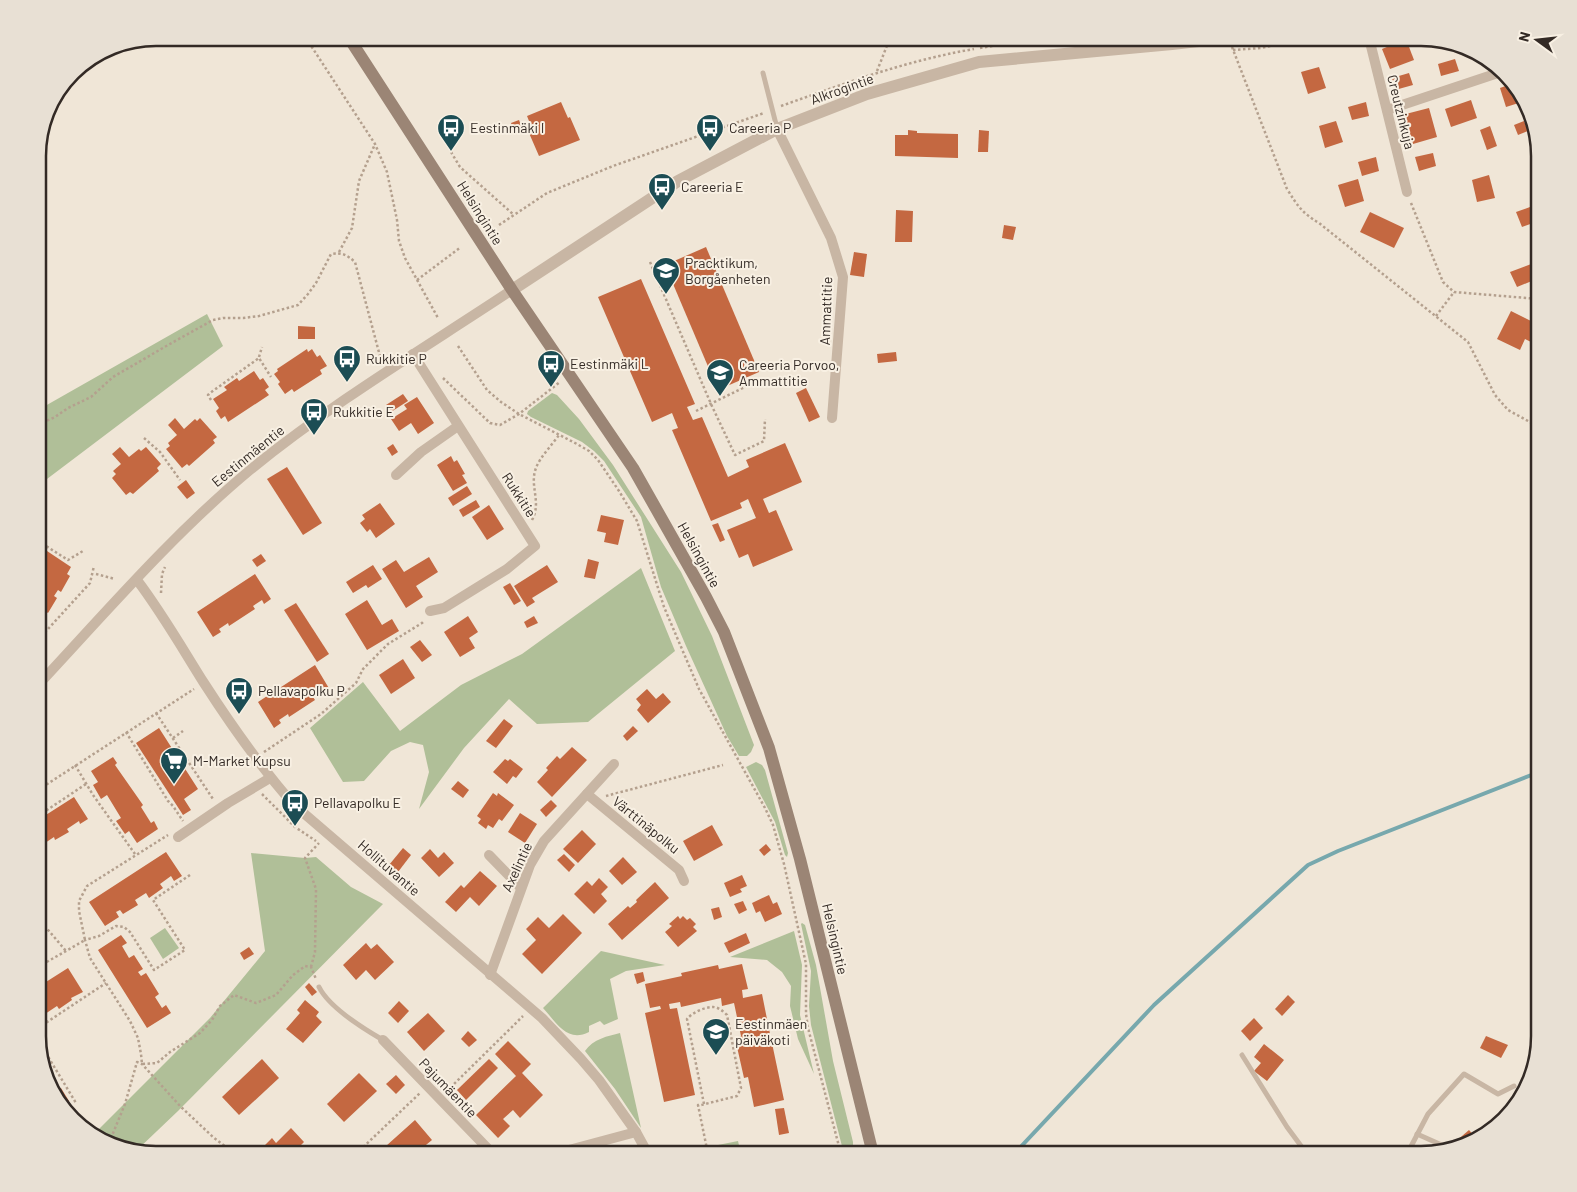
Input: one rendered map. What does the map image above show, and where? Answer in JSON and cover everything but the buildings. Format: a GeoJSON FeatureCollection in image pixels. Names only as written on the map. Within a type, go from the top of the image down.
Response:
{"type":"FeatureCollection","features":[{"type":"Feature","properties":{"kind":"main road","name":"Helsingintie"},"geometry":{"type":"LineString","coordinates":[[354,46],[512,290],[638,476],[724,632],[769,748],[800,859],[871,1146]]}},
{"type":"Feature","properties":{"kind":"street","name":"Alkrogintie"},"geometry":{"type":"LineString","coordinates":[[512,290],[678,181],[777,129],[868,94],[978,62],[1125,46]]}},
{"type":"Feature","properties":{"kind":"street","name":"Creutzinkuja"},"geometry":{"type":"LineString","coordinates":[[1371,46],[1407,192]]}},
{"type":"Feature","properties":{"kind":"street"},"geometry":{"type":"LineString","coordinates":[[1387,110],[1495,74]]}},
{"type":"Feature","properties":{"kind":"street","name":"Ammattitie"},"geometry":{"type":"LineString","coordinates":[[777,129],[831,238],[843,277],[832,418]]}},
{"type":"Feature","properties":{"kind":"street","name":"Eestinmäentie"},"geometry":{"type":"LineString","coordinates":[[46,677],[162,551],[250,470],[310,423],[512,290]]}},
{"type":"Feature","properties":{"kind":"street","name":"Rukkitie"},"geometry":{"type":"LineString","coordinates":[[413,354],[535,546],[507,569],[444,608],[430,611]]}},
{"type":"Feature","properties":{"kind":"street"},"geometry":{"type":"LineString","coordinates":[[396,475],[421,452],[458,426]]}},
{"type":"Feature","properties":{"kind":"street","name":"Hollituvantie"},"geometry":{"type":"LineString","coordinates":[[137,580],[154,602],[214,698],[270,778],[293,804],[542,1018],[599,1080],[636,1132],[644,1146]]}},
{"type":"Feature","properties":{"kind":"street","name":"Axelintie"},"geometry":{"type":"LineString","coordinates":[[490,974],[530,865],[544,842],[614,764]]}},
{"type":"Feature","properties":{"kind":"street"},"geometry":{"type":"LineString","coordinates":[[178,837],[228,803],[270,778]]}},
{"type":"Feature","properties":{"kind":"street","name":"Värttinäpolku"},"geometry":{"type":"LineString","coordinates":[[587,794],[679,870],[684,881]]}},
{"type":"Feature","properties":{"kind":"street"},"geometry":{"type":"LineString","coordinates":[[489,855],[521,888]]}},
{"type":"Feature","properties":{"kind":"street","name":"Pajumäentie"},"geometry":{"type":"LineString","coordinates":[[383,1040],[485,1146]]}},
{"type":"Feature","properties":{"kind":"street"},"geometry":{"type":"LineString","coordinates":[[584,1146],[636,1132]]}},
{"type":"Feature","properties":{"kind":"lane"},"geometry":{"type":"LineString","coordinates":[[763,73],[777,129]]}},
{"type":"Feature","properties":{"kind":"lane"},"geometry":{"type":"LineString","coordinates":[[319,988],[324,997],[332,1004],[371,1034],[383,1040]]}},
{"type":"Feature","properties":{"kind":"lane"},"geometry":{"type":"LineString","coordinates":[[1242,1055],[1301,1146]]}},
{"type":"Feature","properties":{"kind":"lane"},"geometry":{"type":"LineString","coordinates":[[1411,1146],[1428,1114],[1464,1074],[1498,1094],[1514,1086]]}},
{"type":"Feature","properties":{"kind":"lane"},"geometry":{"type":"LineString","coordinates":[[1418,1134],[1440,1144]]}},
{"type":"Feature","properties":{"kind":"path"},"geometry":{"type":"LineString","coordinates":[[311,46],[375,144],[390,181],[399,241],[405,258],[438,318]]}},
{"type":"Feature","properties":{"kind":"path"},"geometry":{"type":"LineString","coordinates":[[877,72],[887,46]]}},
{"type":"Feature","properties":{"kind":"path"},"geometry":{"type":"LineString","coordinates":[[1231,46],[1287,189],[1300,209],[1468,342],[1495,395],[1508,410],[1531,422]]}},
{"type":"Feature","properties":{"kind":"path"},"geometry":{"type":"LineString","coordinates":[[1233,50],[1270,46]]}},
{"type":"Feature","properties":{"kind":"path"},"geometry":{"type":"LineString","coordinates":[[339,252],[352,228],[359,181],[375,144]]}},
{"type":"Feature","properties":{"kind":"path"},"geometry":{"type":"LineString","coordinates":[[452,152],[460,168],[514,215]]}},
{"type":"Feature","properties":{"kind":"path"},"geometry":{"type":"LineString","coordinates":[[1407,192],[1443,282],[1454,292],[1531,298]]}},
{"type":"Feature","properties":{"kind":"path"},"geometry":{"type":"LineString","coordinates":[[417,280],[461,247]]}},
{"type":"Feature","properties":{"kind":"path"},"geometry":{"type":"LineString","coordinates":[[46,421],[91,397],[119,373],[213,320],[260,316],[298,305],[316,283],[331,254],[339,252],[347,255],[355,262],[381,360]]}},
{"type":"Feature","properties":{"kind":"path"},"geometry":{"type":"LineString","coordinates":[[650,262],[735,455],[764,441],[764,419]]}},
{"type":"Feature","properties":{"kind":"path"},"geometry":{"type":"LineString","coordinates":[[1436,316],[1454,292]]}},
{"type":"Feature","properties":{"kind":"path"},"geometry":{"type":"LineString","coordinates":[[458,346],[487,390],[519,414],[589,451],[598,460],[637,521],[664,606],[699,689],[765,808],[773,826],[784,864],[806,964],[806,1014],[808,1028],[839,1146]]}},
{"type":"Feature","properties":{"kind":"path"},"geometry":{"type":"LineString","coordinates":[[211,400],[208,395],[259,358],[262,347]]}},
{"type":"Feature","properties":{"kind":"path"},"geometry":{"type":"LineString","coordinates":[[259,358],[271,377]]}},
{"type":"Feature","properties":{"kind":"path"},"geometry":{"type":"LineString","coordinates":[[426,376],[437,372],[490,423],[500,425],[519,414],[551,388],[570,376]]}},
{"type":"Feature","properties":{"kind":"path"},"geometry":{"type":"LineString","coordinates":[[696,411],[751,384]]}},
{"type":"Feature","properties":{"kind":"path"},"geometry":{"type":"LineString","coordinates":[[525,529],[536,512],[533,481],[536,468],[559,435]]}},
{"type":"Feature","properties":{"kind":"path"},"geometry":{"type":"LineString","coordinates":[[144,438],[160,452],[180,480]]}},
{"type":"Feature","properties":{"kind":"path"},"geometry":{"type":"LineString","coordinates":[[46,546],[68,560],[82,551]]}},
{"type":"Feature","properties":{"kind":"path"},"geometry":{"type":"LineString","coordinates":[[154,602],[160,595],[162,574],[166,563]]}},
{"type":"Feature","properties":{"kind":"path"},"geometry":{"type":"LineString","coordinates":[[46,631],[90,583],[94,566]]}},
{"type":"Feature","properties":{"kind":"path"},"geometry":{"type":"LineString","coordinates":[[96,574],[115,579]]}},
{"type":"Feature","properties":{"kind":"path"},"geometry":{"type":"LineString","coordinates":[[264,752],[321,714],[356,683],[363,669],[379,652],[388,644],[422,623],[430,611]]}},
{"type":"Feature","properties":{"kind":"path"},"geometry":{"type":"LineString","coordinates":[[46,784],[194,689]]}},
{"type":"Feature","properties":{"kind":"path"},"geometry":{"type":"LineString","coordinates":[[156,713],[216,804]]}},
{"type":"Feature","properties":{"kind":"path"},"geometry":{"type":"LineString","coordinates":[[173,738],[183,731]]}},
{"type":"Feature","properties":{"kind":"path"},"geometry":{"type":"LineString","coordinates":[[126,732],[168,801],[184,823]]}},
{"type":"Feature","properties":{"kind":"path"},"geometry":{"type":"LineString","coordinates":[[75,764],[86,784],[135,854]]}},
{"type":"Feature","properties":{"kind":"path"},"geometry":{"type":"LineString","coordinates":[[598,803],[607,795],[723,765]]}},
{"type":"Feature","properties":{"kind":"path"},"geometry":{"type":"LineString","coordinates":[[46,811],[86,784]]}},
{"type":"Feature","properties":{"kind":"path"},"geometry":{"type":"LineString","coordinates":[[262,795],[295,827],[319,843],[305,858],[316,888],[315,952],[311,967],[319,988]]}},
{"type":"Feature","properties":{"kind":"path"},"geometry":{"type":"LineString","coordinates":[[178,837],[171,833],[87,886],[79,901],[78,911],[90,958],[130,1021],[138,1038],[142,1054],[142,1064],[180,1106],[225,1146]]}},
{"type":"Feature","properties":{"kind":"path"},"geometry":{"type":"LineString","coordinates":[[46,962],[85,940],[99,936],[116,926],[124,927],[130,932],[154,970],[185,950],[152,900],[190,875]]}},
{"type":"Feature","properties":{"kind":"path"},"geometry":{"type":"LineString","coordinates":[[46,927],[66,951]]}},
{"type":"Feature","properties":{"kind":"path"},"geometry":{"type":"LineString","coordinates":[[112,1136],[126,1104],[137,1062],[142,1064],[157,1063],[170,1052],[200,1033],[212,1020],[220,1006],[234,995],[256,1003],[265,1000],[276,995],[293,975],[304,966],[311,967]]}},
{"type":"Feature","properties":{"kind":"path"},"geometry":{"type":"LineString","coordinates":[[46,1023],[106,983]]}},
{"type":"Feature","properties":{"kind":"path"},"geometry":{"type":"LineString","coordinates":[[704,1104],[687,1019],[691,1013],[713,1007],[722,1010],[727,1015],[741,1088],[737,1096],[704,1104],[698,1105],[706,1146]]}},
{"type":"Feature","properties":{"kind":"path"},"geometry":{"type":"LineString","coordinates":[[438,1099],[523,1016],[516,1011]]}},
{"type":"Feature","properties":{"kind":"path"},"geometry":{"type":"LineString","coordinates":[[48,1056],[76,1103]]}},
{"type":"Feature","properties":{"kind":"path"},"geometry":{"type":"LineString","coordinates":[[364,1146],[427,1087]]}},
{"type":"Feature","properties":{"kind":"green space"},"geometry":{"type":"Polygon","coordinates":[[[207,314],[223,346],[46,480],[46,405],[207,314]]]}},
{"type":"Feature","properties":{"kind":"green space"},"geometry":{"type":"Polygon","coordinates":[[[552,393],[557,395],[579,419],[613,465],[681,572],[712,636],[754,745],[747,756],[739,756],[727,736],[686,646],[661,587],[641,517],[604,461],[594,451],[582,442],[527,414],[528,411],[552,393]]]}},
{"type":"Feature","properties":{"kind":"green space"},"geometry":{"type":"Polygon","coordinates":[[[641,568],[675,651],[588,722],[537,724],[509,699],[464,748],[419,809],[429,772],[423,745],[410,742],[391,751],[364,781],[343,782],[310,728],[363,682],[400,731],[461,685],[522,654],[641,568]]]}},
{"type":"Feature","properties":{"kind":"green space"},"geometry":{"type":"Polygon","coordinates":[[[756,762],[762,765],[765,770],[788,853],[787,857],[775,822],[746,767],[756,762]]]}},
{"type":"Feature","properties":{"kind":"green space"},"geometry":{"type":"Polygon","coordinates":[[[251,853],[305,858],[316,857],[351,887],[383,904],[142,1145],[121,1140],[99,1129],[210,1018],[265,951],[251,853]]]}},
{"type":"Feature","properties":{"kind":"green space"},"geometry":{"type":"Polygon","coordinates":[[[801,924],[805,925],[816,965],[833,1061],[853,1146],[842,1146],[811,1025],[809,1006],[811,971],[801,924]]]}},
{"type":"Feature","properties":{"kind":"green space"},"geometry":{"type":"Polygon","coordinates":[[[165,928],[179,948],[163,959],[150,938],[165,928]]]}},
{"type":"Feature","properties":{"kind":"green space"},"geometry":{"type":"Polygon","coordinates":[[[794,931],[802,965],[800,1015],[814,1074],[798,1039],[790,1006],[791,986],[782,972],[767,960],[730,957],[794,931]]]}},
{"type":"Feature","properties":{"kind":"green space"},"geometry":{"type":"Polygon","coordinates":[[[601,951],[665,965],[626,971],[610,979],[618,1019],[604,1025],[600,1021],[589,1026],[589,1032],[581,1035],[568,1033],[543,1008],[601,951]]]}},
{"type":"Feature","properties":{"kind":"green space"},"geometry":{"type":"Polygon","coordinates":[[[620,1033],[641,1128],[615,1089],[585,1051],[596,1041],[620,1033]]]}},
{"type":"Feature","properties":{"kind":"green space"},"geometry":{"type":"Polygon","coordinates":[[[738,1141],[739,1146],[713,1146],[738,1141]]]}},
{"type":"Feature","properties":{"kind":"waterway"},"geometry":{"type":"LineString","coordinates":[[1022,1146],[1154,1005],[1308,865],[1338,851],[1531,775]]}},
{"type":"Feature","properties":{"kind":"place","name":"Eestinmäki I"},"geometry":{"type":"Point","coordinates":[451,152]}},
{"type":"Feature","properties":{"kind":"place","name":"Careeria P"},"geometry":{"type":"Point","coordinates":[710,152]}},
{"type":"Feature","properties":{"kind":"place","name":"Careeria E"},"geometry":{"type":"Point","coordinates":[662,211]}},
{"type":"Feature","properties":{"kind":"place","name":"Pracktikum, Borgåenheten"},"geometry":{"type":"Point","coordinates":[666,295]}},
{"type":"Feature","properties":{"kind":"place","name":"Rukkitie P"},"geometry":{"type":"Point","coordinates":[347,383]}},
{"type":"Feature","properties":{"kind":"place","name":"Eestinmäki L"},"geometry":{"type":"Point","coordinates":[551,388]}},
{"type":"Feature","properties":{"kind":"place","name":"Careeria Porvoo, Ammattitie"},"geometry":{"type":"Point","coordinates":[720,397]}},
{"type":"Feature","properties":{"kind":"place","name":"Rukkitie E"},"geometry":{"type":"Point","coordinates":[314,436]}},
{"type":"Feature","properties":{"kind":"place","name":"Pellavapolku P"},"geometry":{"type":"Point","coordinates":[239,715]}},
{"type":"Feature","properties":{"kind":"place","name":"M-Market Kupsu"},"geometry":{"type":"Point","coordinates":[174,785]}},
{"type":"Feature","properties":{"kind":"place","name":"Pellavapolku E"},"geometry":{"type":"Point","coordinates":[295,827]}},
{"type":"Feature","properties":{"kind":"place","name":"Eestinmäen päiväkoti"},"geometry":{"type":"Point","coordinates":[716,1056]}}]}
